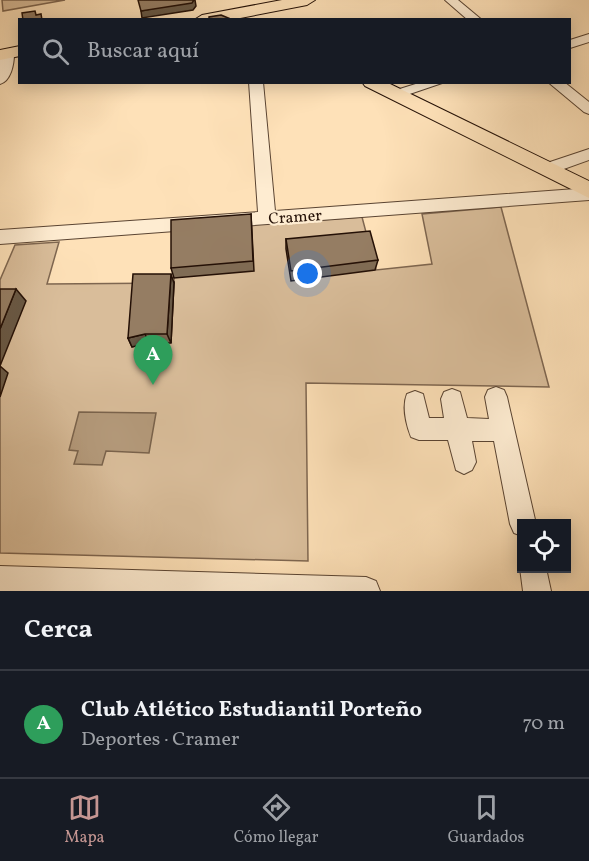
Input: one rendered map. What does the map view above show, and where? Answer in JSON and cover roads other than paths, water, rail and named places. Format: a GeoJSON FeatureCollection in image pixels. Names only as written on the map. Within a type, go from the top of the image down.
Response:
{"type":"FeatureCollection","features":[{"type":"Feature","properties":{"kind":"main road"},"geometry":{"type":"LineString","coordinates":[[209,0],[240,17],[286,2],[307,0]]}},
{"type":"Feature","properties":{"kind":"main road"},"geometry":{"type":"LineString","coordinates":[[375,84],[589,192]]}},
{"type":"Feature","properties":{"kind":"street"},"geometry":{"type":"LineString","coordinates":[[451,0],[474,18]]}},
{"type":"Feature","properties":{"kind":"street"},"geometry":{"type":"LineString","coordinates":[[571,44],[589,38]]}},
{"type":"Feature","properties":{"kind":"street"},"geometry":{"type":"LineString","coordinates":[[0,80],[9,53]]}},
{"type":"Feature","properties":{"kind":"street"},"geometry":{"type":"LineString","coordinates":[[256,84],[267,218]]}},
{"type":"Feature","properties":{"kind":"street"},"geometry":{"type":"LineString","coordinates":[[395,95],[431,84]]}},
{"type":"Feature","properties":{"kind":"street"},"geometry":{"type":"LineString","coordinates":[[558,84],[589,109]]}},
{"type":"Feature","properties":{"kind":"street"},"geometry":{"type":"LineString","coordinates":[[547,169],[589,154]]}},
{"type":"Feature","properties":{"kind":"street","name":"Cramer"},"geometry":{"type":"LineString","coordinates":[[0,237],[589,192]]}},
{"type":"Feature","properties":{"kind":"street"},"geometry":{"type":"LineString","coordinates":[[496,397],[522,519]]}},
{"type":"Feature","properties":{"kind":"street"},"geometry":{"type":"LineString","coordinates":[[452,399],[464,462]]}},
{"type":"Feature","properties":{"kind":"street"},"geometry":{"type":"LineString","coordinates":[[416,401],[419,429],[503,430]]}},
{"type":"Feature","properties":{"kind":"street"},"geometry":{"type":"LineString","coordinates":[[533,573],[537,591]]}},
{"type":"Feature","properties":{"kind":"street"},"geometry":{"type":"LineString","coordinates":[[0,579],[366,591]]}},
{"type":"Feature","properties":{"kind":"place","name":"Club Atlético Estudiantil Porteño"},"geometry":{"type":"Point","coordinates":[153,385]}}]}
